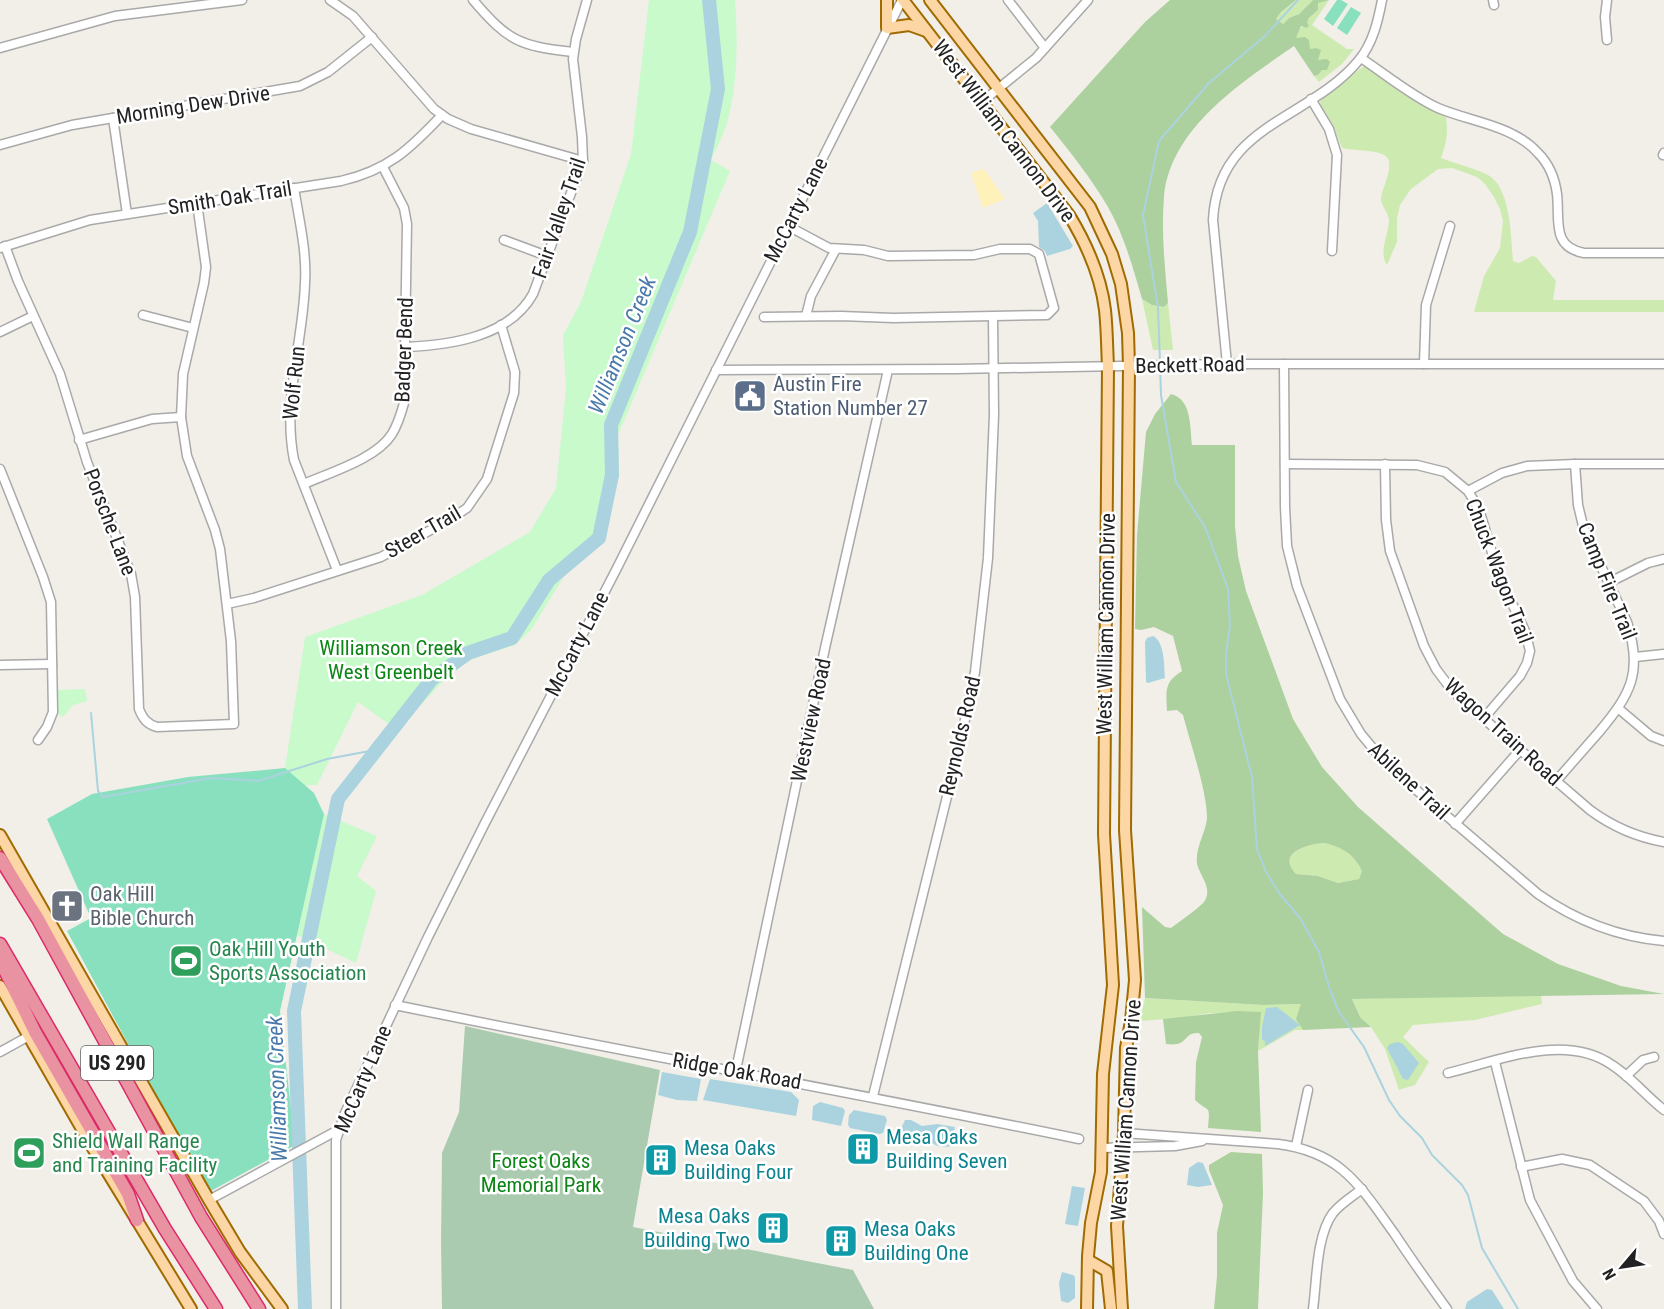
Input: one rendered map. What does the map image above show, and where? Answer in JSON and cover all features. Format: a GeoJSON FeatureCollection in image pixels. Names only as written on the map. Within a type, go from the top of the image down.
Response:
{"type":"FeatureCollection","features":[{"type":"Feature","properties":{"kind":"highway","name":"US 290"},"geometry":{"type":"LineString","coordinates":[[0,858],[38,920],[191,1198],[259,1309]]}},
{"type":"Feature","properties":{"kind":"highway","name":"US 290"},"geometry":{"type":"LineString","coordinates":[[0,944],[165,1229],[216,1309]]}},
{"type":"Feature","properties":{"kind":"highway"},"geometry":{"type":"LineString","coordinates":[[0,960],[35,1032],[128,1194],[137,1220]]}},
{"type":"Feature","properties":{"kind":"main road"},"geometry":{"type":"LineString","coordinates":[[887,0],[887,28],[915,26],[932,35]]}},
{"type":"Feature","properties":{"kind":"main road","name":"West William Cannon Drive"},"geometry":{"type":"LineString","coordinates":[[903,0],[1058,198],[1080,233],[1098,279],[1105,309],[1108,366],[1104,834],[1113,984],[1102,1074],[1101,1172],[1091,1223],[1087,1309]]}},
{"type":"Feature","properties":{"kind":"main road","name":"West William Cannon Drive"},"geometry":{"type":"LineString","coordinates":[[930,0],[1090,207],[1112,254],[1121,284],[1128,333],[1129,366],[1125,830],[1135,980],[1126,1048],[1124,1133],[1117,1226],[1122,1309]]}},
{"type":"Feature","properties":{"kind":"main road"},"geometry":{"type":"LineString","coordinates":[[0,835],[209,1200],[240,1252],[282,1309]]}},
{"type":"Feature","properties":{"kind":"main road"},"geometry":{"type":"LineString","coordinates":[[0,986],[191,1309]]}},
{"type":"Feature","properties":{"kind":"main road"},"geometry":{"type":"LineString","coordinates":[[1088,1260],[1107,1271],[1111,1309]]}},
{"type":"Feature","properties":{"kind":"street"},"geometry":{"type":"LineString","coordinates":[[0,48],[115,16],[242,0]]}},
{"type":"Feature","properties":{"kind":"street"},"geometry":{"type":"LineString","coordinates":[[330,0],[353,16],[442,115],[471,129],[582,161]]}},
{"type":"Feature","properties":{"kind":"street"},"geometry":{"type":"LineString","coordinates":[[473,0],[494,25],[508,36],[532,45],[573,52]]}},
{"type":"Feature","properties":{"kind":"street","name":"Fair Valley Trail"},"geometry":{"type":"LineString","coordinates":[[406,347],[435,346],[456,342],[501,326],[528,303],[582,161],[573,52],[587,0]]}},
{"type":"Feature","properties":{"kind":"street","name":"McCarty Lane"},"geometry":{"type":"LineString","coordinates":[[336,1309],[338,1130],[395,1005],[485,823],[616,570],[903,0]]}},
{"type":"Feature","properties":{"kind":"street"},"geometry":{"type":"LineString","coordinates":[[1008,0],[1045,48]]}},
{"type":"Feature","properties":{"kind":"street"},"geometry":{"type":"LineString","coordinates":[[983,101],[1045,48],[1088,0]]}},
{"type":"Feature","properties":{"kind":"street"},"geometry":{"type":"LineString","coordinates":[[1227,364],[1214,229],[1217,191],[1231,162],[1242,147],[1340,79],[1361,58],[1375,30],[1382,0]]}},
{"type":"Feature","properties":{"kind":"street"},"geometry":{"type":"LineString","coordinates":[[1607,40],[1605,17],[1608,0]]}},
{"type":"Feature","properties":{"kind":"street","name":"Morning Dew Drive"},"geometry":{"type":"LineString","coordinates":[[0,145],[56,129],[300,86],[328,72],[372,37]]}},
{"type":"Feature","properties":{"kind":"street"},"geometry":{"type":"LineString","coordinates":[[1361,58],[1437,108],[1514,135],[1534,149],[1545,161],[1552,174],[1557,196],[1559,233],[1568,247],[1584,253],[1664,253]]}},
{"type":"Feature","properties":{"kind":"street"},"geometry":{"type":"LineString","coordinates":[[1311,99],[1329,129],[1337,155],[1332,251]]}},
{"type":"Feature","properties":{"kind":"street","name":"Smith Oak Trail"},"geometry":{"type":"LineString","coordinates":[[3,247],[90,220],[363,176],[402,154],[442,115]]}},
{"type":"Feature","properties":{"kind":"street"},"geometry":{"type":"LineString","coordinates":[[113,118],[127,214]]}},
{"type":"Feature","properties":{"kind":"street","name":"Badger Bend"},"geometry":{"type":"LineString","coordinates":[[304,484],[368,456],[392,435],[404,403],[405,215],[401,202],[382,167]]}},
{"type":"Feature","properties":{"kind":"street","name":"Wolf Run"},"geometry":{"type":"LineString","coordinates":[[294,188],[306,283],[289,413],[289,429],[294,460],[337,570]]}},
{"type":"Feature","properties":{"kind":"street"},"geometry":{"type":"LineString","coordinates":[[197,203],[206,267],[183,374],[181,417],[190,464],[218,539],[227,604]]}},
{"type":"Feature","properties":{"kind":"street"},"geometry":{"type":"LineString","coordinates":[[764,317],[893,318],[1047,315],[1052,311],[1054,304],[1040,254],[1030,249],[1000,249],[974,255],[888,256],[864,250],[836,249],[823,239],[789,224]]}},
{"type":"Feature","properties":{"kind":"street"},"geometry":{"type":"LineString","coordinates":[[1424,364],[1426,304],[1450,226]]}},
{"type":"Feature","properties":{"kind":"street"},"geometry":{"type":"LineString","coordinates":[[504,240],[547,256]]}},
{"type":"Feature","properties":{"kind":"street","name":"Porsche Lane"},"geometry":{"type":"LineString","coordinates":[[3,247],[60,374],[79,440],[134,585],[139,709],[146,722],[157,727],[234,724],[231,641],[227,604]]}},
{"type":"Feature","properties":{"kind":"street"},"geometry":{"type":"LineString","coordinates":[[806,316],[811,296],[836,249]]}},
{"type":"Feature","properties":{"kind":"street"},"geometry":{"type":"LineString","coordinates":[[143,315],[193,328]]}},
{"type":"Feature","properties":{"kind":"street"},"geometry":{"type":"LineString","coordinates":[[0,332],[33,316]]}},
{"type":"Feature","properties":{"kind":"street","name":"Reynolds Road"},"geometry":{"type":"LineString","coordinates":[[873,1096],[959,748],[975,672],[988,558],[994,368],[990,316]]}},
{"type":"Feature","properties":{"kind":"street","name":"Steer Trail"},"geometry":{"type":"LineString","coordinates":[[227,604],[254,598],[381,557],[467,508],[479,493],[492,466],[514,393],[515,372],[501,326]]}},
{"type":"Feature","properties":{"kind":"street","name":"Beckett Road"},"geometry":{"type":"LineString","coordinates":[[716,370],[1227,364],[1664,364]]}},
{"type":"Feature","properties":{"kind":"street","name":"Abilene Trail"},"geometry":{"type":"LineString","coordinates":[[1284,364],[1286,533],[1293,573],[1340,699],[1361,734],[1378,755],[1455,824],[1528,886],[1560,908],[1609,930],[1664,941]]}},
{"type":"Feature","properties":{"kind":"street","name":"Westview Road"},"geometry":{"type":"LineString","coordinates":[[736,1070],[825,648],[888,369]]}},
{"type":"Feature","properties":{"kind":"street"},"geometry":{"type":"LineString","coordinates":[[79,440],[152,419],[181,417]]}},
{"type":"Feature","properties":{"kind":"street","name":"Chuck Wagon Trail"},"geometry":{"type":"LineString","coordinates":[[1285,464],[1417,465],[1436,468],[1451,476],[1468,491],[1479,508],[1499,576],[1525,631],[1530,651],[1520,676],[1484,718]]}},
{"type":"Feature","properties":{"kind":"street","name":"Wagon Train Road"},"geometry":{"type":"LineString","coordinates":[[1385,464],[1386,520],[1390,551],[1424,646],[1442,679],[1590,810],[1630,834],[1664,842]]}},
{"type":"Feature","properties":{"kind":"street"},"geometry":{"type":"LineString","coordinates":[[1468,491],[1494,477],[1520,468],[1575,464],[1664,464]]}},
{"type":"Feature","properties":{"kind":"street","name":"Camp Fire Trail"},"geometry":{"type":"LineString","coordinates":[[1556,781],[1619,708],[1630,688],[1635,657],[1627,622],[1584,530],[1578,505],[1575,464]]}},
{"type":"Feature","properties":{"kind":"street"},"geometry":{"type":"LineString","coordinates":[[0,469],[51,602],[53,712],[38,740]]}},
{"type":"Feature","properties":{"kind":"street"},"geometry":{"type":"LineString","coordinates":[[1608,583],[1648,563],[1664,559]]}},
{"type":"Feature","properties":{"kind":"street"},"geometry":{"type":"LineString","coordinates":[[1635,657],[1664,654]]}},
{"type":"Feature","properties":{"kind":"street"},"geometry":{"type":"LineString","coordinates":[[0,665],[52,664]]}},
{"type":"Feature","properties":{"kind":"street"},"geometry":{"type":"LineString","coordinates":[[1619,708],[1651,736],[1664,741]]}},
{"type":"Feature","properties":{"kind":"street"},"geometry":{"type":"LineString","coordinates":[[1455,824],[1520,750]]}},
{"type":"Feature","properties":{"kind":"street","name":"Ridge Oak Road"},"geometry":{"type":"LineString","coordinates":[[395,1005],[873,1096],[1079,1139]]}},
{"type":"Feature","properties":{"kind":"street"},"geometry":{"type":"LineString","coordinates":[[0,1052],[29,1035]]}},
{"type":"Feature","properties":{"kind":"street"},"geometry":{"type":"LineString","coordinates":[[1448,1073],[1544,1050],[1587,1053],[1606,1061],[1664,1110]]}},
{"type":"Feature","properties":{"kind":"street"},"geometry":{"type":"LineString","coordinates":[[1626,1076],[1643,1060],[1654,1057]]}},
{"type":"Feature","properties":{"kind":"street"},"geometry":{"type":"LineString","coordinates":[[1495,1062],[1526,1191],[1573,1281],[1597,1309]]}},
{"type":"Feature","properties":{"kind":"street"},"geometry":{"type":"LineString","coordinates":[[1296,1146],[1308,1090]]}},
{"type":"Feature","properties":{"kind":"street"},"geometry":{"type":"LineString","coordinates":[[209,1200],[338,1130]]}},
{"type":"Feature","properties":{"kind":"street"},"geometry":{"type":"LineString","coordinates":[[1124,1133],[1296,1146],[1322,1156],[1352,1176],[1445,1308]]}},
{"type":"Feature","properties":{"kind":"street"},"geometry":{"type":"LineString","coordinates":[[1102,1148],[1175,1146],[1211,1140]]}},
{"type":"Feature","properties":{"kind":"street"},"geometry":{"type":"LineString","coordinates":[[1521,1167],[1562,1159],[1590,1165],[1644,1201],[1659,1221],[1664,1234]]}},
{"type":"Feature","properties":{"kind":"street"},"geometry":{"type":"LineString","coordinates":[[1313,1309],[1322,1238],[1327,1223],[1339,1207],[1362,1189]]}},
{"type":"Feature","properties":{"kind":"green space","name":"Williamson Creek West Greenbelt"},"geometry":{"type":"Polygon","coordinates":[[[649,0],[735,0],[737,47],[733,96],[726,126],[711,160],[730,171],[618,435],[619,470],[611,504],[598,538],[563,578],[531,630],[515,645],[472,659],[451,673],[397,730],[358,702],[317,785],[253,787],[285,768],[305,637],[422,595],[530,532],[556,488],[566,389],[563,335],[581,302],[631,154],[649,0]]]}},
{"type":"Feature","properties":{"kind":"green space"},"geometry":{"type":"Polygon","coordinates":[[[1170,0],[1296,0],[1276,19],[1283,24],[1289,18],[1299,14],[1313,0],[1329,0],[1318,3],[1318,10],[1309,18],[1307,23],[1309,25],[1307,28],[1301,26],[1296,38],[1305,37],[1309,40],[1310,49],[1321,50],[1318,60],[1327,59],[1330,62],[1327,70],[1322,70],[1314,76],[1294,46],[1232,91],[1194,128],[1169,172],[1164,197],[1163,237],[1168,303],[1164,307],[1152,305],[1142,299],[1132,264],[1114,218],[1088,176],[1050,127],[1145,22],[1170,0]]]}},
{"type":"Feature","properties":{"kind":"green space"},"geometry":{"type":"Polygon","coordinates":[[[1296,0],[1313,0],[1299,14],[1289,18],[1283,24],[1276,19],[1281,12],[1296,0]]]}},
{"type":"Feature","properties":{"kind":"green space"},"geometry":{"type":"Polygon","coordinates":[[[1329,0],[1312,25],[1347,49],[1354,49],[1342,64],[1319,82],[1314,76],[1318,75],[1321,70],[1327,69],[1329,61],[1317,60],[1317,57],[1296,38],[1296,35],[1318,10],[1318,2],[1329,0]]]}},
{"type":"Feature","properties":{"kind":"green space"},"geometry":{"type":"Polygon","coordinates":[[[1337,0],[1348,4],[1333,26],[1324,19],[1337,0]]]}},
{"type":"Feature","properties":{"kind":"green space"},"geometry":{"type":"Polygon","coordinates":[[[1351,7],[1361,13],[1347,35],[1337,28],[1351,7]]]}},
{"type":"Feature","properties":{"kind":"green space"},"geometry":{"type":"Polygon","coordinates":[[[1364,66],[1446,117],[1445,147],[1441,158],[1486,174],[1494,180],[1505,200],[1513,261],[1519,263],[1532,256],[1536,257],[1556,281],[1553,300],[1664,300],[1664,312],[1474,312],[1484,276],[1500,248],[1503,221],[1500,209],[1485,184],[1477,177],[1452,168],[1438,169],[1411,189],[1400,205],[1397,218],[1397,242],[1387,265],[1384,249],[1389,220],[1381,198],[1388,175],[1388,158],[1374,152],[1342,148],[1332,123],[1320,104],[1321,99],[1364,66]]]}},
{"type":"Feature","properties":{"kind":"green space"},"geometry":{"type":"Polygon","coordinates":[[[1142,299],[1152,305],[1164,307],[1168,303],[1173,350],[1153,350],[1142,299]]]}},
{"type":"Feature","properties":{"kind":"green space"},"geometry":{"type":"Polygon","coordinates":[[[1171,394],[1183,402],[1189,415],[1192,445],[1235,445],[1235,526],[1238,556],[1246,591],[1293,719],[1322,767],[1358,807],[1503,934],[1558,964],[1621,986],[1664,994],[1352,999],[1360,1017],[1371,1027],[1303,1030],[1296,1019],[1301,1004],[1263,1005],[1145,998],[1142,907],[1165,927],[1171,928],[1201,905],[1207,897],[1206,886],[1197,863],[1207,818],[1201,781],[1183,715],[1177,710],[1167,711],[1167,688],[1172,679],[1182,671],[1173,636],[1154,627],[1135,629],[1137,535],[1146,432],[1155,414],[1171,394]],[[1317,844],[1296,851],[1290,860],[1291,867],[1296,874],[1318,876],[1338,883],[1359,879],[1362,871],[1355,860],[1342,849],[1317,844]]]}},
{"type":"Feature","properties":{"kind":"green space"},"geometry":{"type":"Polygon","coordinates":[[[85,689],[87,701],[73,705],[63,717],[58,714],[58,690],[85,689]]]}},
{"type":"Feature","properties":{"kind":"green space","name":"Oak Hill Youth Sports Association"},"geometry":{"type":"Polygon","coordinates":[[[285,768],[314,793],[324,814],[280,1011],[295,1145],[211,1191],[153,1090],[67,931],[91,918],[47,819],[92,794],[188,777],[285,768]]]}},
{"type":"Feature","properties":{"kind":"green space"},"geometry":{"type":"Polygon","coordinates":[[[324,814],[377,836],[357,876],[376,891],[356,963],[297,935],[324,814]]]}},
{"type":"Feature","properties":{"kind":"green space"},"geometry":{"type":"Polygon","coordinates":[[[1324,843],[1342,849],[1351,856],[1362,871],[1359,879],[1338,883],[1318,876],[1295,874],[1290,867],[1292,855],[1310,845],[1324,843]]]}},
{"type":"Feature","properties":{"kind":"green space"},"geometry":{"type":"Polygon","coordinates":[[[1541,995],[1542,1004],[1475,1020],[1413,1025],[1403,1037],[1429,1062],[1415,1085],[1399,1090],[1385,1049],[1371,1027],[1360,1017],[1352,999],[1541,995]]]}},
{"type":"Feature","properties":{"kind":"green space"},"geometry":{"type":"Polygon","coordinates":[[[1145,998],[1263,1005],[1302,1004],[1301,1026],[1303,1030],[1295,1030],[1258,1051],[1260,1012],[1210,1013],[1140,1021],[1145,998]]]}},
{"type":"Feature","properties":{"kind":"green space"},"geometry":{"type":"Polygon","coordinates":[[[1237,1011],[1261,1012],[1258,1051],[1261,1132],[1208,1128],[1208,1110],[1195,1100],[1196,1062],[1202,1037],[1199,1033],[1194,1033],[1183,1042],[1166,1044],[1163,1019],[1237,1011]]]}},
{"type":"Feature","properties":{"kind":"green space","name":"Forest Oaks Memorial Park"},"geometry":{"type":"Polygon","coordinates":[[[465,1026],[660,1070],[633,1227],[853,1270],[874,1309],[442,1309],[442,1153],[459,1112],[465,1026]]]}},
{"type":"Feature","properties":{"kind":"green space"},"geometry":{"type":"Polygon","coordinates":[[[1231,1152],[1262,1154],[1263,1193],[1258,1309],[1214,1309],[1217,1233],[1223,1205],[1209,1165],[1231,1152]]]}},
{"type":"Feature","properties":{"kind":"sand"},"geometry":{"type":"Polygon","coordinates":[[[984,169],[1005,199],[983,208],[971,173],[984,169]]]}},
{"type":"Feature","properties":{"kind":"water"},"geometry":{"type":"Polygon","coordinates":[[[1047,203],[1073,246],[1047,256],[1045,251],[1039,247],[1038,221],[1033,213],[1047,203]]]}},
{"type":"Feature","properties":{"kind":"water"},"geometry":{"type":"Polygon","coordinates":[[[1153,636],[1162,649],[1165,678],[1148,683],[1146,682],[1145,642],[1147,638],[1153,636]]]}},
{"type":"Feature","properties":{"kind":"water"},"geometry":{"type":"Polygon","coordinates":[[[1277,1007],[1300,1025],[1265,1046],[1265,1041],[1262,1040],[1262,1027],[1266,1008],[1277,1007]]]}},
{"type":"Feature","properties":{"kind":"water"},"geometry":{"type":"Polygon","coordinates":[[[1398,1042],[1403,1044],[1419,1063],[1408,1080],[1403,1079],[1387,1048],[1390,1044],[1398,1042]]]}},
{"type":"Feature","properties":{"kind":"water"},"geometry":{"type":"Polygon","coordinates":[[[662,1072],[701,1079],[697,1101],[677,1100],[658,1095],[662,1072]]]}},
{"type":"Feature","properties":{"kind":"water"},"geometry":{"type":"Polygon","coordinates":[[[710,1079],[791,1092],[799,1100],[796,1116],[703,1100],[710,1079]]]}},
{"type":"Feature","properties":{"kind":"water"},"geometry":{"type":"Polygon","coordinates":[[[820,1102],[843,1108],[845,1111],[841,1126],[812,1120],[813,1106],[820,1102]]]}},
{"type":"Feature","properties":{"kind":"water"},"geometry":{"type":"Polygon","coordinates":[[[854,1110],[885,1116],[887,1120],[883,1133],[850,1128],[849,1115],[854,1110]]]}},
{"type":"Feature","properties":{"kind":"water"},"geometry":{"type":"Polygon","coordinates":[[[905,1120],[911,1120],[922,1126],[937,1124],[955,1127],[951,1146],[937,1146],[926,1138],[917,1141],[903,1139],[899,1133],[905,1120]]]}},
{"type":"Feature","properties":{"kind":"water"},"geometry":{"type":"Polygon","coordinates":[[[1198,1162],[1203,1163],[1212,1185],[1198,1187],[1187,1185],[1189,1168],[1198,1162]]]}},
{"type":"Feature","properties":{"kind":"water"},"geometry":{"type":"Polygon","coordinates":[[[1072,1186],[1085,1188],[1078,1226],[1065,1224],[1072,1186]]]}},
{"type":"Feature","properties":{"kind":"water"},"geometry":{"type":"Polygon","coordinates":[[[1062,1272],[1075,1277],[1075,1298],[1068,1303],[1061,1301],[1059,1283],[1062,1272]]]}},
{"type":"Feature","properties":{"kind":"water"},"geometry":{"type":"Polygon","coordinates":[[[1487,1289],[1492,1290],[1504,1309],[1465,1309],[1467,1302],[1487,1289]]]}},
{"type":"Feature","properties":{"kind":"waterway","name":"Williamson Creek"},"geometry":{"type":"LineString","coordinates":[[305,1309],[294,1011],[338,799],[432,679],[468,653],[512,638],[549,580],[599,538],[612,475],[611,425],[690,232],[718,89],[709,0]]}},
{"type":"Feature","properties":{"kind":"waterway"},"geometry":{"type":"LineString","coordinates":[[1160,362],[1158,308],[1143,215],[1159,141],[1209,83],[1265,36],[1298,0]]}},
{"type":"Feature","properties":{"kind":"waterway"},"geometry":{"type":"LineString","coordinates":[[1160,367],[1161,395],[1176,482],[1205,527],[1228,589],[1230,625],[1226,674],[1252,777],[1257,849],[1266,872],[1279,893],[1300,918],[1319,952],[1339,1012],[1364,1047],[1389,1100],[1400,1116],[1422,1138],[1432,1155],[1462,1185],[1468,1195],[1482,1248],[1518,1309]]}},
{"type":"Feature","properties":{"kind":"waterway"},"geometry":{"type":"LineString","coordinates":[[91,713],[98,791],[103,797],[211,778],[258,781],[327,759],[375,750]]}},
{"type":"Feature","properties":{"kind":"place","name":"Austin Fire Station Number 27"},"geometry":{"type":"Point","coordinates":[750,396]}},
{"type":"Feature","properties":{"kind":"place","name":"Oak Hill Bible Church"},"geometry":{"type":"Point","coordinates":[67,906]}},
{"type":"Feature","properties":{"kind":"place","name":"Oak Hill Youth Sports Association"},"geometry":{"type":"Point","coordinates":[186,961]}},
{"type":"Feature","properties":{"kind":"place","name":"Mesa Oaks Building Seven"},"geometry":{"type":"Point","coordinates":[863,1149]}},
{"type":"Feature","properties":{"kind":"place","name":"Shield Wall Range and Training Facility"},"geometry":{"type":"Point","coordinates":[29,1153]}},
{"type":"Feature","properties":{"kind":"place","name":"Mesa Oaks Building Four"},"geometry":{"type":"Point","coordinates":[661,1160]}},
{"type":"Feature","properties":{"kind":"place","name":"Mesa Oaks Building Two"},"geometry":{"type":"Point","coordinates":[773,1228]}},
{"type":"Feature","properties":{"kind":"place","name":"Mesa Oaks Building One"},"geometry":{"type":"Point","coordinates":[841,1241]}}]}
